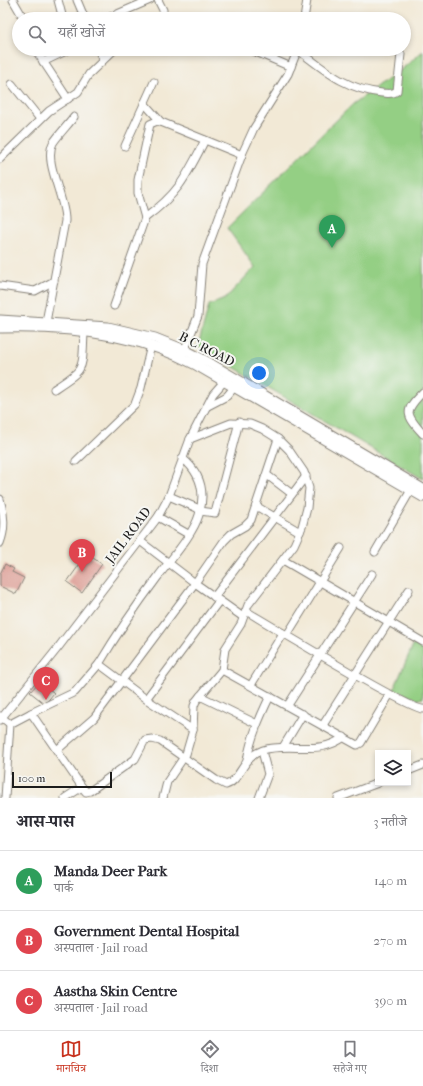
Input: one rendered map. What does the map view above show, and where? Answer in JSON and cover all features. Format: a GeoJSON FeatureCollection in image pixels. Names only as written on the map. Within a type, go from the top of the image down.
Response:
{"type":"FeatureCollection","features":[{"type":"Feature","properties":{"kind":"main road","name":"B C ROAD"},"geometry":{"type":"LineString","coordinates":[[0,320],[108,326],[155,338],[183,354]]}},
{"type":"Feature","properties":{"kind":"main road"},"geometry":{"type":"LineString","coordinates":[[0,328],[116,336],[183,354],[374,464],[423,489]]}},
{"type":"Feature","properties":{"kind":"main road"},"geometry":{"type":"LineString","coordinates":[[374,464],[411,490],[423,496]]}},
{"type":"Feature","properties":{"kind":"street"},"geometry":{"type":"LineString","coordinates":[[13,0],[20,12]]}},
{"type":"Feature","properties":{"kind":"street"},"geometry":{"type":"LineString","coordinates":[[58,0],[61,12]]}},
{"type":"Feature","properties":{"kind":"street"},"geometry":{"type":"LineString","coordinates":[[78,0],[82,12]]}},
{"type":"Feature","properties":{"kind":"street"},"geometry":{"type":"LineString","coordinates":[[122,12],[150,0]]}},
{"type":"Feature","properties":{"kind":"street"},"geometry":{"type":"LineString","coordinates":[[158,0],[163,10]]}},
{"type":"Feature","properties":{"kind":"street"},"geometry":{"type":"LineString","coordinates":[[305,12],[307,0]]}},
{"type":"Feature","properties":{"kind":"street"},"geometry":{"type":"LineString","coordinates":[[39,56],[68,99]]}},
{"type":"Feature","properties":{"kind":"street"},"geometry":{"type":"LineString","coordinates":[[43,62],[55,56]]}},
{"type":"Feature","properties":{"kind":"street"},"geometry":{"type":"LineString","coordinates":[[101,56],[103,60]]}},
{"type":"Feature","properties":{"kind":"street"},"geometry":{"type":"LineString","coordinates":[[0,159],[49,111],[78,92],[87,77],[107,56]]}},
{"type":"Feature","properties":{"kind":"street"},"geometry":{"type":"LineString","coordinates":[[266,56],[291,67]]}},
{"type":"Feature","properties":{"kind":"street"},"geometry":{"type":"LineString","coordinates":[[183,354],[198,316],[202,264],[242,155],[254,128],[291,67],[296,56]]}},
{"type":"Feature","properties":{"kind":"street"},"geometry":{"type":"LineString","coordinates":[[306,56],[349,86],[366,92],[390,94],[396,91],[401,56]]}},
{"type":"Feature","properties":{"kind":"street"},"geometry":{"type":"LineString","coordinates":[[125,146],[154,82]]}},
{"type":"Feature","properties":{"kind":"street"},"geometry":{"type":"LineString","coordinates":[[12,84],[40,119]]}},
{"type":"Feature","properties":{"kind":"street"},"geometry":{"type":"LineString","coordinates":[[144,103],[161,122]]}},
{"type":"Feature","properties":{"kind":"street"},"geometry":{"type":"LineString","coordinates":[[46,322],[65,215],[50,153],[54,143],[74,117]]}},
{"type":"Feature","properties":{"kind":"street"},"geometry":{"type":"LineString","coordinates":[[145,218],[138,193],[139,172],[148,127],[153,122],[161,122],[242,155]]}},
{"type":"Feature","properties":{"kind":"street"},"geometry":{"type":"LineString","coordinates":[[114,306],[145,218],[164,204],[176,191],[186,176],[204,140]]}},
{"type":"Feature","properties":{"kind":"street"},"geometry":{"type":"LineString","coordinates":[[0,286],[35,291],[54,281]]}},
{"type":"Feature","properties":{"kind":"street"},"geometry":{"type":"LineString","coordinates":[[54,389],[81,369],[84,333]]}},
{"type":"Feature","properties":{"kind":"street"},"geometry":{"type":"LineString","coordinates":[[76,461],[135,404],[141,388],[151,345]]}},
{"type":"Feature","properties":{"kind":"street","name":"JAIL ROAD"},"geometry":{"type":"LineString","coordinates":[[1,718],[57,649],[158,517],[169,496],[190,439],[212,394],[227,378]]}},
{"type":"Feature","properties":{"kind":"street"},"geometry":{"type":"LineString","coordinates":[[206,407],[227,396],[237,384]]}},
{"type":"Feature","properties":{"kind":"street"},"geometry":{"type":"LineString","coordinates":[[423,392],[410,405],[408,415],[423,434]]}},
{"type":"Feature","properties":{"kind":"street"},"geometry":{"type":"LineString","coordinates":[[169,496],[197,508],[200,511],[213,514],[218,510],[239,422]]}},
{"type":"Feature","properties":{"kind":"street"},"geometry":{"type":"LineString","coordinates":[[163,798],[167,782],[184,759],[194,730],[194,706],[200,696],[222,670],[225,649],[256,594],[294,545],[300,532],[309,497],[306,476],[298,461],[278,439],[262,429],[239,422],[223,425],[190,439]]}},
{"type":"Feature","properties":{"kind":"street"},"geometry":{"type":"LineString","coordinates":[[57,750],[94,718],[195,583],[224,541],[249,523],[267,475],[278,439]]}},
{"type":"Feature","properties":{"kind":"street"},"geometry":{"type":"LineString","coordinates":[[10,724],[75,692],[99,664],[126,620],[188,534],[200,511],[202,494],[201,482],[195,470],[182,458]]}},
{"type":"Feature","properties":{"kind":"street"},"geometry":{"type":"LineString","coordinates":[[267,475],[292,494]]}},
{"type":"Feature","properties":{"kind":"street"},"geometry":{"type":"LineString","coordinates":[[146,699],[216,599],[306,476]]}},
{"type":"Feature","properties":{"kind":"street"},"geometry":{"type":"LineString","coordinates":[[375,552],[411,490]]}},
{"type":"Feature","properties":{"kind":"street"},"geometry":{"type":"LineString","coordinates":[[0,499],[4,516],[4,529],[0,543]]}},
{"type":"Feature","properties":{"kind":"street"},"geometry":{"type":"LineString","coordinates":[[256,506],[300,532]]}},
{"type":"Feature","properties":{"kind":"street"},"geometry":{"type":"LineString","coordinates":[[158,517],[188,534]]}},
{"type":"Feature","properties":{"kind":"street"},"geometry":{"type":"LineString","coordinates":[[140,541],[216,599],[320,653],[418,709],[423,709]]}},
{"type":"Feature","properties":{"kind":"street"},"geometry":{"type":"LineString","coordinates":[[251,685],[341,548]]}},
{"type":"Feature","properties":{"kind":"street"},"geometry":{"type":"LineString","coordinates":[[283,560],[423,642]]}},
{"type":"Feature","properties":{"kind":"street"},"geometry":{"type":"LineString","coordinates":[[288,705],[372,574]]}},
{"type":"Feature","properties":{"kind":"street"},"geometry":{"type":"LineString","coordinates":[[323,725],[410,590]]}},
{"type":"Feature","properties":{"kind":"street"},"geometry":{"type":"LineString","coordinates":[[99,664],[146,699],[194,730]]}},
{"type":"Feature","properties":{"kind":"street"},"geometry":{"type":"LineString","coordinates":[[222,670],[359,744],[390,694]]}},
{"type":"Feature","properties":{"kind":"street"},"geometry":{"type":"LineString","coordinates":[[200,696],[257,724]]}},
{"type":"Feature","properties":{"kind":"street"},"geometry":{"type":"LineString","coordinates":[[247,760],[250,744],[257,724],[270,696]]}},
{"type":"Feature","properties":{"kind":"street"},"geometry":{"type":"LineString","coordinates":[[31,713],[86,792],[90,792],[137,757],[145,740],[158,740],[184,759],[226,785],[232,782],[252,755],[262,751],[284,747],[324,747],[335,744],[344,737]]}},
{"type":"Feature","properties":{"kind":"street"},"geometry":{"type":"LineString","coordinates":[[284,747],[304,714]]}},
{"type":"Feature","properties":{"kind":"street"},"geometry":{"type":"LineString","coordinates":[[1,718],[10,724]]}},
{"type":"Feature","properties":{"kind":"street"},"geometry":{"type":"LineString","coordinates":[[5,798],[10,724]]}},
{"type":"Feature","properties":{"kind":"street"},"geometry":{"type":"LineString","coordinates":[[259,798],[268,774],[262,751]]}},
{"type":"Feature","properties":{"kind":"street"},"geometry":{"type":"LineString","coordinates":[[411,770],[423,765]]}},
{"type":"Feature","properties":{"kind":"street"},"geometry":{"type":"LineString","coordinates":[[338,798],[375,783]]}},
{"type":"Feature","properties":{"kind":"street"},"geometry":{"type":"LineString","coordinates":[[66,798],[82,787]]}},
{"type":"Feature","properties":{"kind":"green space"},"geometry":{"type":"Polygon","coordinates":[[[423,51],[423,479],[198,346],[209,305],[225,299],[255,267],[227,228],[353,104],[402,69],[423,51]]]}},
{"type":"Feature","properties":{"kind":"green space"},"geometry":{"type":"Polygon","coordinates":[[[417,644],[423,647],[423,698],[417,700],[394,689],[413,645],[417,644]]]}},
{"type":"Feature","properties":{"kind":"building"},"geometry":{"type":"Polygon","coordinates":[[[87,554],[102,564],[82,593],[67,582],[87,554]]]}},
{"type":"Feature","properties":{"kind":"building"},"geometry":{"type":"Polygon","coordinates":[[[5,564],[14,569],[12,572],[24,578],[16,594],[0,586],[0,574],[5,564]]]}},
{"type":"Feature","properties":{"kind":"building"},"geometry":{"type":"Polygon","coordinates":[[[40,681],[54,693],[45,704],[30,692],[40,681]]]}},
{"type":"Feature","properties":{"kind":"place","name":"Manda Deer Park"},"geometry":{"type":"Point","coordinates":[332,248]}},
{"type":"Feature","properties":{"kind":"place","name":"Government Dental Hospital"},"geometry":{"type":"Point","coordinates":[82,572]}},
{"type":"Feature","properties":{"kind":"place","name":"Aastha Skin Centre"},"geometry":{"type":"Point","coordinates":[46,700]}}]}
